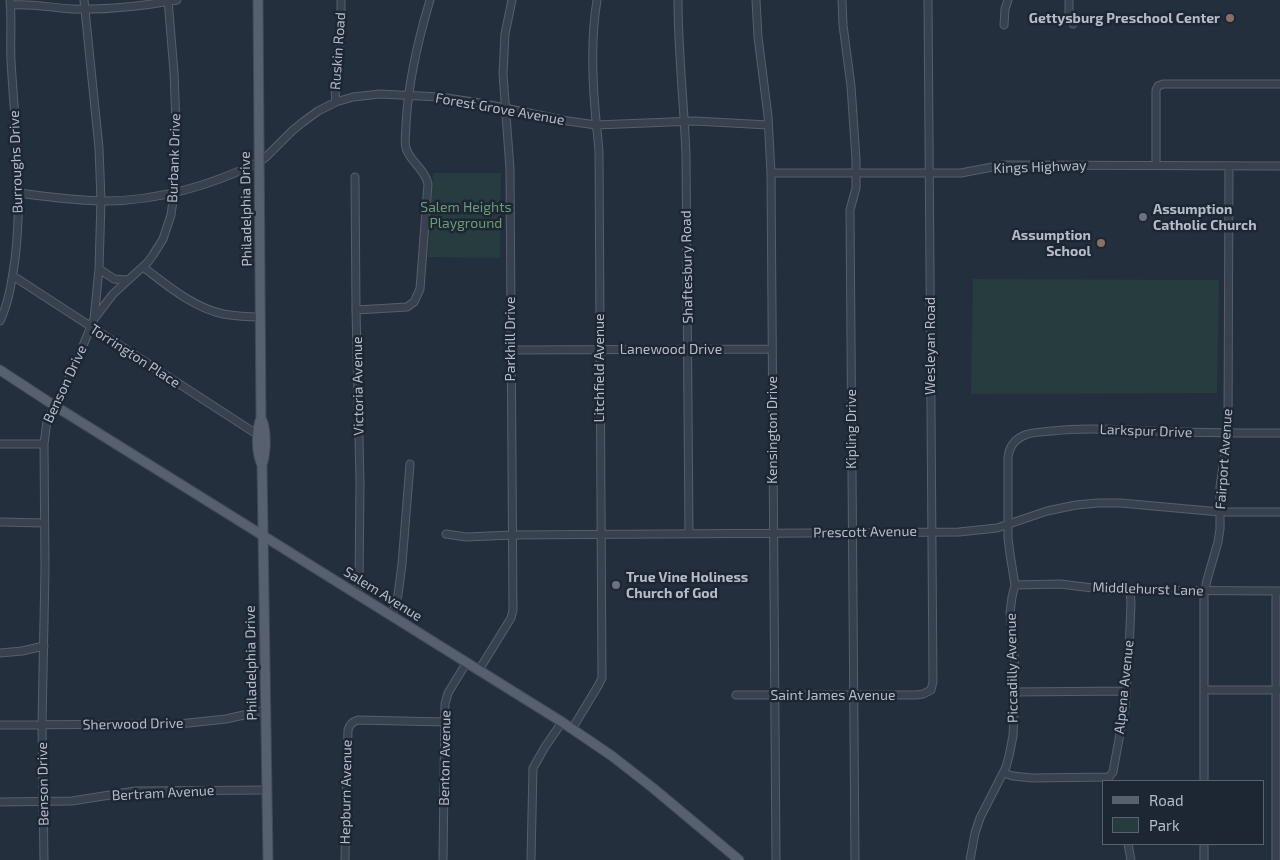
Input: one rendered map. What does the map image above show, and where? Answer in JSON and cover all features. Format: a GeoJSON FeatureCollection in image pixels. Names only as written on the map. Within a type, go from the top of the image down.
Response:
{"type":"FeatureCollection","features":[{"type":"Feature","properties":{"kind":"main road","name":"Philadelphia Drive"},"geometry":{"type":"LineString","coordinates":[[258,0],[261,317],[261,418],[258,425],[258,435],[259,458],[262,465],[268,860]]}},
{"type":"Feature","properties":{"kind":"main road","name":"Salem Avenue"},"geometry":{"type":"LineString","coordinates":[[0,370],[562,722],[612,756],[739,860]]}},
{"type":"Feature","properties":{"kind":"main road","name":"Philadelphia Drive"},"geometry":{"type":"LineString","coordinates":[[261,418],[265,424],[265,458],[262,465]]}},
{"type":"Feature","properties":{"kind":"main road"},"geometry":{"type":"LineString","coordinates":[[723,847],[727,860]]}},
{"type":"Feature","properties":{"kind":"street","name":"Benson Drive"},"geometry":{"type":"LineString","coordinates":[[44,860],[42,725],[44,444],[47,420],[74,370],[94,319],[99,270],[101,200],[98,138],[84,0]]}},
{"type":"Feature","properties":{"kind":"street"},"geometry":{"type":"LineString","coordinates":[[10,3],[84,9],[127,7],[177,0]]}},
{"type":"Feature","properties":{"kind":"street","name":"Ruskin Road"},"geometry":{"type":"LineString","coordinates":[[336,102],[335,90],[341,0]]}},
{"type":"Feature","properties":{"kind":"street"},"geometry":{"type":"LineString","coordinates":[[356,310],[407,307],[414,302],[420,289],[428,184],[425,175],[406,148],[407,117],[409,94],[418,46],[430,0]]}},
{"type":"Feature","properties":{"kind":"street","name":"Parkhill Drive"},"geometry":{"type":"LineString","coordinates":[[479,670],[512,614],[510,169],[503,63],[505,34],[512,0]]}},
{"type":"Feature","properties":{"kind":"street","name":"Litchfield Avenue"},"geometry":{"type":"LineString","coordinates":[[572,729],[602,680],[599,162],[592,52],[597,0]]}},
{"type":"Feature","properties":{"kind":"street","name":"Shaftesbury Road"},"geometry":{"type":"LineString","coordinates":[[678,0],[679,46],[685,121],[689,534]]}},
{"type":"Feature","properties":{"kind":"street","name":"Kensington Drive"},"geometry":{"type":"LineString","coordinates":[[756,0],[758,37],[765,87],[770,173],[776,860]]}},
{"type":"Feature","properties":{"kind":"street","name":"Kipling Drive"},"geometry":{"type":"LineString","coordinates":[[842,0],[843,25],[854,109],[856,173],[856,188],[850,210],[855,860]]}},
{"type":"Feature","properties":{"kind":"street","name":"Wesleyan Road"},"geometry":{"type":"LineString","coordinates":[[928,0],[933,682],[929,691]]}},
{"type":"Feature","properties":{"kind":"street"},"geometry":{"type":"LineString","coordinates":[[1004,25],[1005,9],[1008,0]]}},
{"type":"Feature","properties":{"kind":"street"},"geometry":{"type":"LineString","coordinates":[[1069,0],[1069,14],[1073,24]]}},
{"type":"Feature","properties":{"kind":"street","name":"Burbank Drive"},"geometry":{"type":"LineString","coordinates":[[94,319],[107,301],[154,255],[165,234],[171,215],[174,193],[176,117],[168,1]]}},
{"type":"Feature","properties":{"kind":"street","name":"Burroughs Drive"},"geometry":{"type":"LineString","coordinates":[[0,322],[7,304],[12,276],[17,236],[19,193],[10,3]]}},
{"type":"Feature","properties":{"kind":"street"},"geometry":{"type":"LineString","coordinates":[[1156,165],[1156,90],[1158,86],[1163,84],[1280,84]]}},
{"type":"Feature","properties":{"kind":"street","name":"Forest Grove Avenue"},"geometry":{"type":"LineString","coordinates":[[19,193],[58,198],[101,200],[174,193],[208,183],[259,162],[303,122],[318,112],[336,102],[366,95],[409,94],[480,102],[568,121],[596,125],[685,121],[768,125]]}},
{"type":"Feature","properties":{"kind":"street","name":"Kings Highway"},"geometry":{"type":"LineString","coordinates":[[770,173],[970,172],[1003,165],[1280,166]]}},
{"type":"Feature","properties":{"kind":"street","name":"Fairport Avenue"},"geometry":{"type":"LineString","coordinates":[[1204,780],[1204,602],[1221,521],[1220,487],[1228,433],[1229,166]]}},
{"type":"Feature","properties":{"kind":"street","name":"Victoria Avenue"},"geometry":{"type":"LineString","coordinates":[[355,177],[360,482],[359,584],[356,594]]}},
{"type":"Feature","properties":{"kind":"street"},"geometry":{"type":"LineString","coordinates":[[143,267],[181,295],[204,308],[224,314],[261,317]]}},
{"type":"Feature","properties":{"kind":"street"},"geometry":{"type":"LineString","coordinates":[[99,270],[114,279],[128,280]]}},
{"type":"Feature","properties":{"kind":"street","name":"Torrington Place"},"geometry":{"type":"LineString","coordinates":[[12,276],[258,435]]}},
{"type":"Feature","properties":{"kind":"street","name":"Lanewood Drive"},"geometry":{"type":"LineString","coordinates":[[510,350],[772,349]]}},
{"type":"Feature","properties":{"kind":"street","name":"Larkspur Drive"},"geometry":{"type":"LineString","coordinates":[[1015,441],[1029,434],[1082,428],[1280,433]]}},
{"type":"Feature","properties":{"kind":"street","name":"Piccadilly Avenue"},"geometry":{"type":"LineString","coordinates":[[970,860],[980,818],[1003,773],[1013,736],[1014,650],[1010,613],[1015,586],[1008,524],[1008,458],[1015,441]]}},
{"type":"Feature","properties":{"kind":"street"},"geometry":{"type":"LineString","coordinates":[[0,444],[44,444]]}},
{"type":"Feature","properties":{"kind":"street"},"geometry":{"type":"LineString","coordinates":[[392,616],[398,595],[402,564],[410,464]]}},
{"type":"Feature","properties":{"kind":"street","name":"Prescott Avenue"},"geometry":{"type":"LineString","coordinates":[[446,534],[466,536],[959,532],[989,529],[1056,509],[1098,503],[1121,503],[1220,512],[1280,512]]}},
{"type":"Feature","properties":{"kind":"street"},"geometry":{"type":"LineString","coordinates":[[0,522],[44,523]]}},
{"type":"Feature","properties":{"kind":"street","name":"Middlehurst Lane"},"geometry":{"type":"LineString","coordinates":[[1015,586],[1060,584],[1109,590],[1278,591]]}},
{"type":"Feature","properties":{"kind":"street","name":"Alpena Avenue"},"geometry":{"type":"LineString","coordinates":[[1110,779],[1113,772],[1125,707],[1131,602],[1130,590]]}},
{"type":"Feature","properties":{"kind":"street"},"geometry":{"type":"LineString","coordinates":[[1276,860],[1278,591]]}},
{"type":"Feature","properties":{"kind":"street"},"geometry":{"type":"LineString","coordinates":[[0,653],[44,646]]}},
{"type":"Feature","properties":{"kind":"street","name":"Benton Avenue"},"geometry":{"type":"LineString","coordinates":[[443,860],[445,704],[448,693],[466,662]]}},
{"type":"Feature","properties":{"kind":"street"},"geometry":{"type":"LineString","coordinates":[[1205,690],[1278,690]]}},
{"type":"Feature","properties":{"kind":"street","name":"Saint James Avenue"},"geometry":{"type":"LineString","coordinates":[[736,695],[916,695],[929,691]]}},
{"type":"Feature","properties":{"kind":"street"},"geometry":{"type":"LineString","coordinates":[[1015,692],[1126,691]]}},
{"type":"Feature","properties":{"kind":"street","name":"Sherwood Drive"},"geometry":{"type":"LineString","coordinates":[[0,726],[179,724],[240,717],[266,710]]}},
{"type":"Feature","properties":{"kind":"street","name":"Hepburn Avenue"},"geometry":{"type":"LineString","coordinates":[[345,860],[348,730],[350,724],[358,720],[445,722]]}},
{"type":"Feature","properties":{"kind":"street"},"geometry":{"type":"LineString","coordinates":[[531,860],[533,768],[562,722]]}},
{"type":"Feature","properties":{"kind":"street"},"geometry":{"type":"LineString","coordinates":[[1003,773],[1032,778],[1110,779]]}},
{"type":"Feature","properties":{"kind":"street","name":"Bertram Avenue"},"geometry":{"type":"LineString","coordinates":[[0,802],[79,800],[135,791],[267,790]]}},
{"type":"Feature","properties":{"kind":"street"},"geometry":{"type":"LineString","coordinates":[[1128,845],[1131,860]]}},
{"type":"Feature","properties":{"kind":"street"},"geometry":{"type":"LineString","coordinates":[[1204,845],[1204,860]]}},
{"type":"Feature","properties":{"kind":"green space","name":"Salem Heights Playground"},"geometry":{"type":"Polygon","coordinates":[[[433,173],[501,173],[500,258],[428,257],[433,173]]]}},
{"type":"Feature","properties":{"kind":"green space"},"geometry":{"type":"Polygon","coordinates":[[[973,279],[1219,280],[1217,393],[971,394],[973,279]]]}},
{"type":"Feature","properties":{"kind":"place","name":"Gettysburg Preschool Center"},"geometry":{"type":"Point","coordinates":[1230,18]}},
{"type":"Feature","properties":{"kind":"place","name":"Assumption Catholic Church"},"geometry":{"type":"Point","coordinates":[1143,217]}},
{"type":"Feature","properties":{"kind":"place","name":"Assumption School"},"geometry":{"type":"Point","coordinates":[1101,243]}},
{"type":"Feature","properties":{"kind":"place","name":"True Vine Holiness Church of God"},"geometry":{"type":"Point","coordinates":[616,585]}}]}
